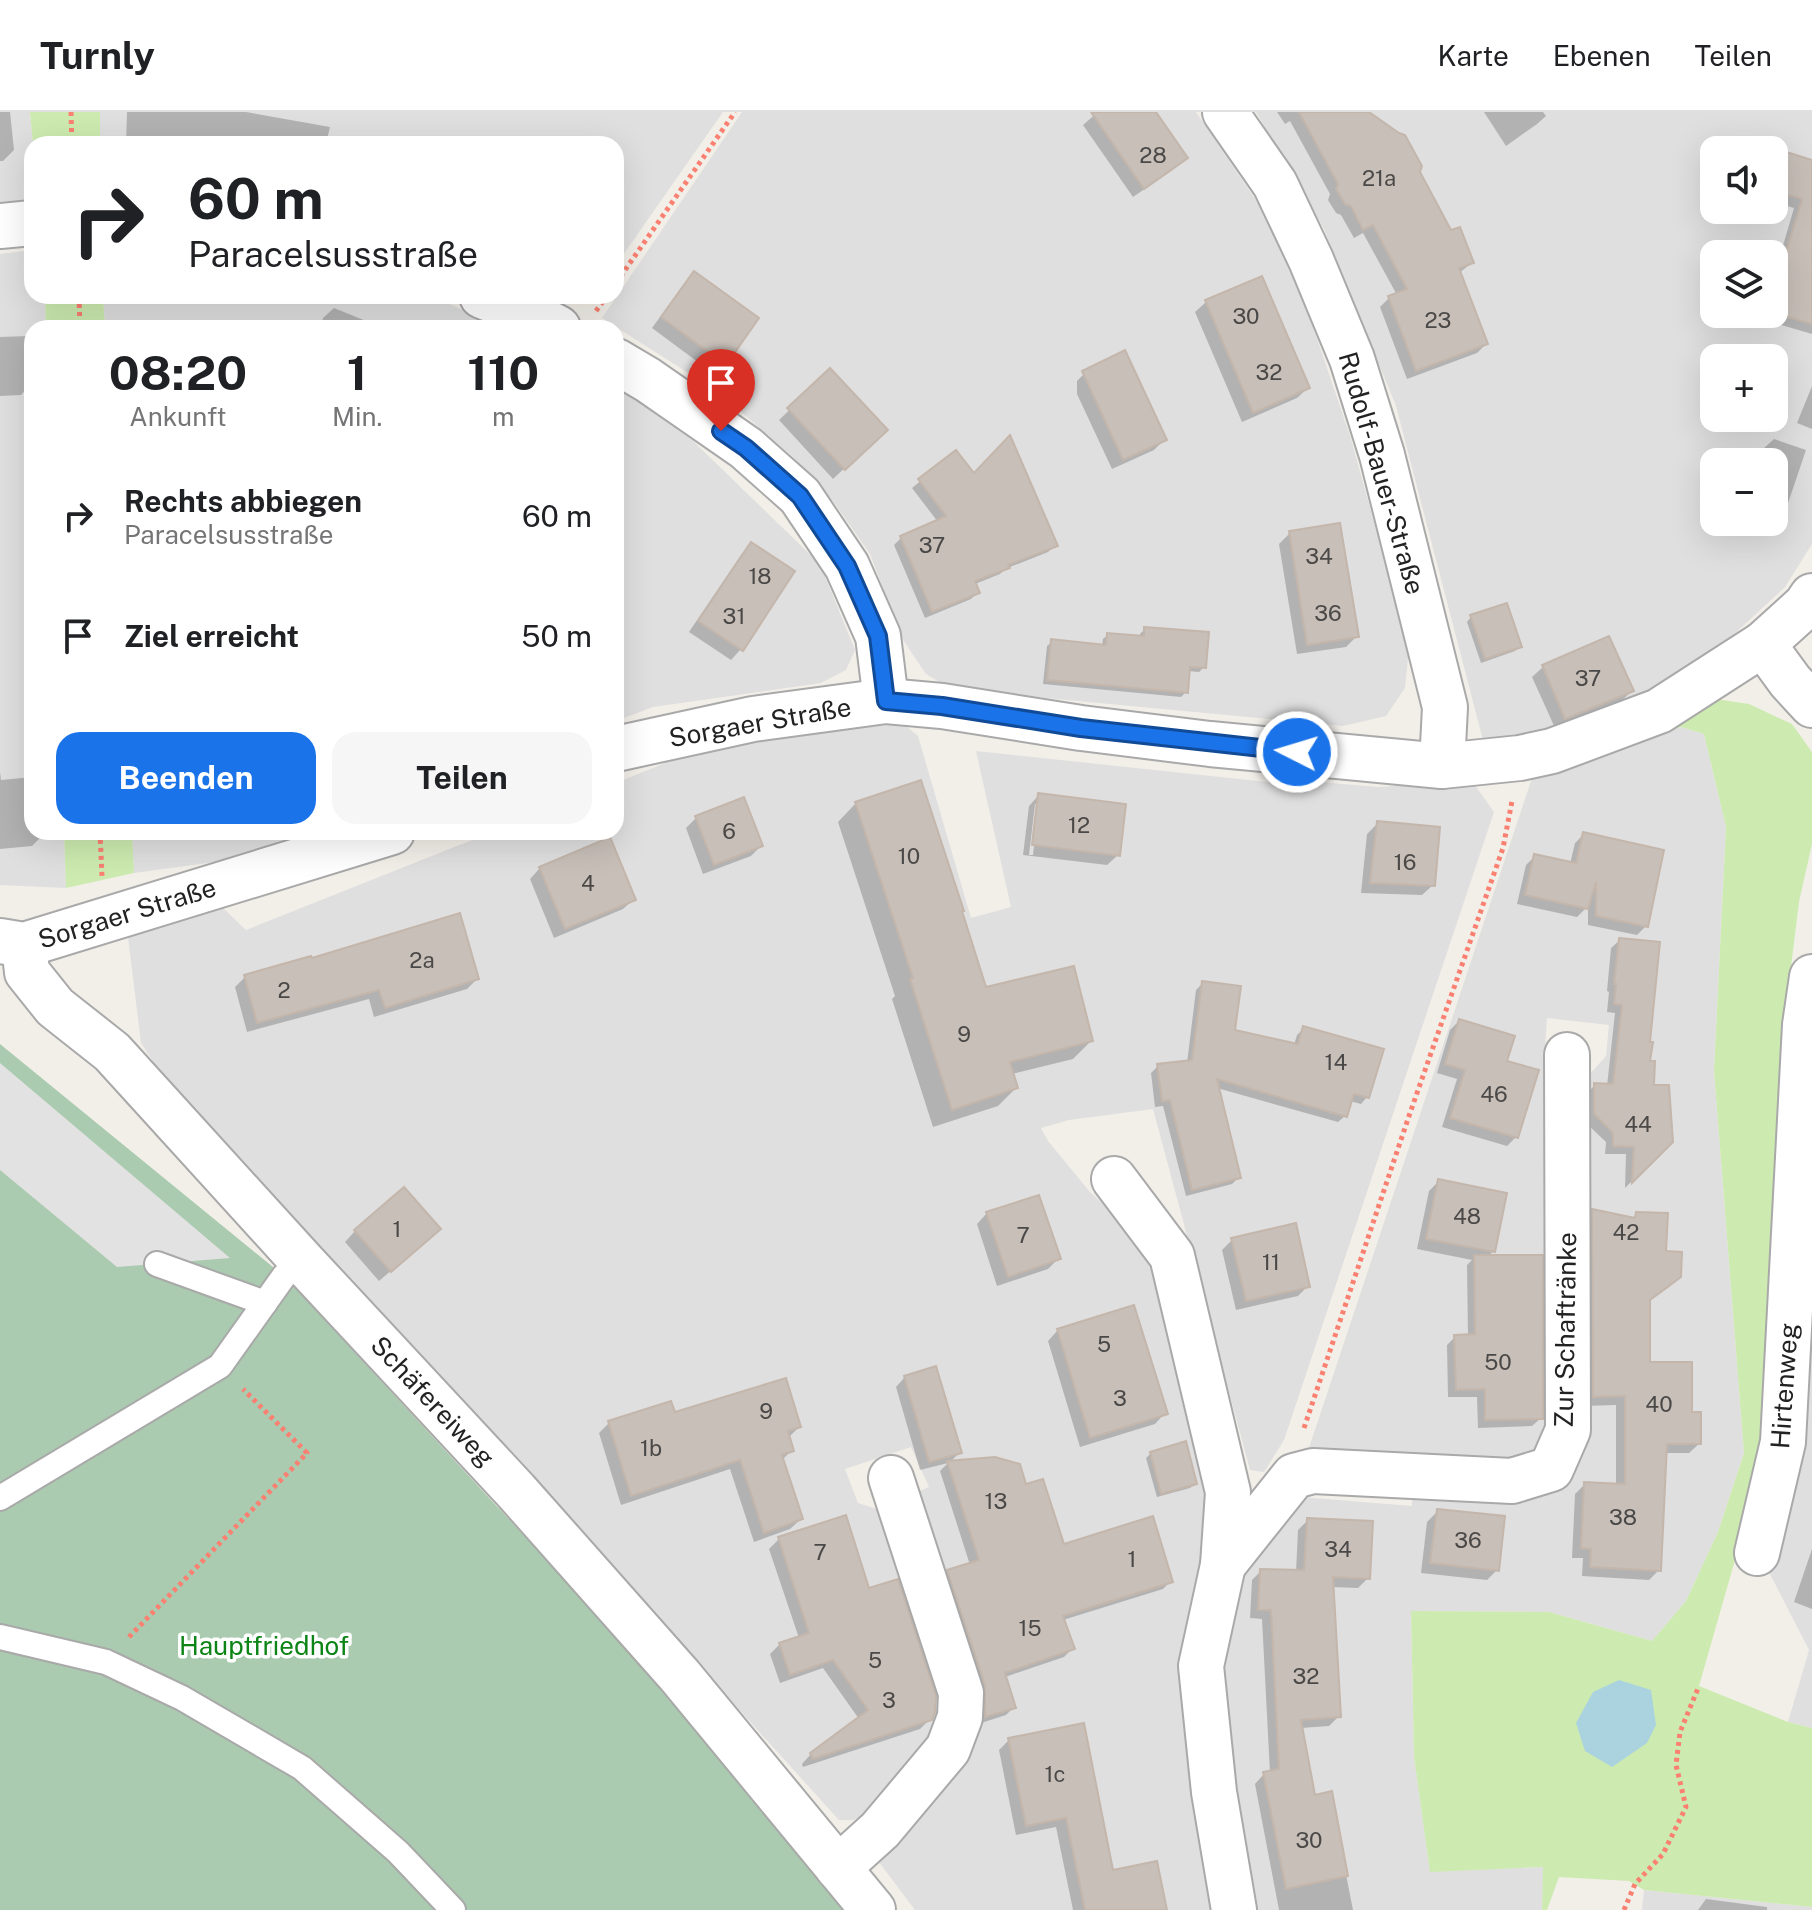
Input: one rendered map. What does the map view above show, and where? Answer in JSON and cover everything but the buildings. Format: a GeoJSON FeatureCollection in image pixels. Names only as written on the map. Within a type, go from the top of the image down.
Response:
{"type":"FeatureCollection","features":[{"type":"Feature","properties":{"kind":"street","name":"Rudolf-Bauer-Straße"},"geometry":{"type":"LineString","coordinates":[[1225,112],[1275,184],[1352,359],[1382,455],[1445,707],[1442,766]]}},
{"type":"Feature","properties":{"kind":"street"},"geometry":{"type":"LineString","coordinates":[[0,226],[24,224]]}},
{"type":"Feature","properties":{"kind":"street"},"geometry":{"type":"LineString","coordinates":[[502,304],[542,320]]}},
{"type":"Feature","properties":{"kind":"street"},"geometry":{"type":"LineString","coordinates":[[624,366],[746,448],[800,496],[847,566],[878,636],[886,701]]}},
{"type":"Feature","properties":{"kind":"street","name":"Sorgaer Straße"},"geometry":{"type":"LineString","coordinates":[[624,747],[753,719],[886,701],[942,706],[1210,744],[1442,766],[1520,758],[1552,751],[1659,711],[1763,644],[1812,596]]}},
{"type":"Feature","properties":{"kind":"street"},"geometry":{"type":"LineString","coordinates":[[1763,644],[1812,705]]}},
{"type":"Feature","properties":{"kind":"street","name":"Sorgaer Straße"},"geometry":{"type":"LineString","coordinates":[[12,943],[365,840]]}},
{"type":"Feature","properties":{"kind":"street","name":"Schäfereiweg"},"geometry":{"type":"LineString","coordinates":[[12,943],[27,972],[55,1007],[112,1052],[516,1491],[680,1676],[873,1910]]}},
{"type":"Feature","properties":{"kind":"street","name":"Hirtenweg"},"geometry":{"type":"LineString","coordinates":[[1757,1553],[1783,1442],[1804,1040],[1812,977]]}},
{"type":"Feature","properties":{"kind":"street","name":"Zur Schaftränke"},"geometry":{"type":"LineString","coordinates":[[1294,1476],[1313,1471],[1512,1481],[1551,1469],[1568,1430],[1567,1055]]}},
{"type":"Feature","properties":{"kind":"street"},"geometry":{"type":"LineString","coordinates":[[1114,1179],[1172,1256],[1228,1492],[1223,1565],[1201,1666],[1214,1792],[1234,1910]]}},
{"type":"Feature","properties":{"kind":"street"},"geometry":{"type":"LineString","coordinates":[[1223,1565],[1294,1476]]}},
{"type":"Feature","properties":{"kind":"street"},"geometry":{"type":"LineString","coordinates":[[838,1868],[880,1830],[948,1749],[960,1717],[961,1693],[891,1478]]}},
{"type":"Feature","properties":{"kind":"lane"},"geometry":{"type":"LineString","coordinates":[[0,1498],[220,1366],[284,1276],[303,1262]]}},
{"type":"Feature","properties":{"kind":"lane"},"geometry":{"type":"LineString","coordinates":[[157,1264],[265,1303]]}},
{"type":"Feature","properties":{"kind":"lane"},"geometry":{"type":"LineString","coordinates":[[0,1637],[106,1662],[182,1698],[302,1768],[398,1852],[453,1910]]}},
{"type":"Feature","properties":{"kind":"path"},"geometry":{"type":"LineString","coordinates":[[71,112],[72,136]]}},
{"type":"Feature","properties":{"kind":"path"},"geometry":{"type":"LineString","coordinates":[[624,272],[735,112]]}},
{"type":"Feature","properties":{"kind":"path"},"geometry":{"type":"LineString","coordinates":[[1294,1476],[1293,1460],[1503,848],[1520,758]]}},
{"type":"Feature","properties":{"kind":"path"},"geometry":{"type":"LineString","coordinates":[[126,1639],[307,1453],[220,1366]]}},
{"type":"Feature","properties":{"kind":"path"},"geometry":{"type":"LineString","coordinates":[[1624,1910],[1635,1884],[1663,1854],[1686,1807],[1676,1765],[1680,1732],[1699,1686]]}},
{"type":"Feature","properties":{"kind":"shaded area"},"geometry":{"type":"Polygon","coordinates":[[[0,112],[30,112],[32,136],[24,136],[24,200],[0,203],[0,112]]]}},
{"type":"Feature","properties":{"kind":"shaded area"},"geometry":{"type":"Polygon","coordinates":[[[100,112],[723,112],[624,254],[624,136],[100,136],[100,112]]]}},
{"type":"Feature","properties":{"kind":"shaded area"},"geometry":{"type":"Polygon","coordinates":[[[742,112],[1196,112],[1266,215],[1300,288],[1351,439],[1409,648],[1405,688],[1386,716],[1343,726],[951,689],[926,674],[903,640],[870,554],[833,501],[792,456],[718,392],[624,332],[624,320],[602,318],[612,304],[624,304],[624,286],[742,112]]]}},
{"type":"Feature","properties":{"kind":"shaded area"},"geometry":{"type":"Polygon","coordinates":[[[1256,112],[1812,112],[1812,544],[1785,587],[1731,637],[1661,687],[1557,734],[1484,744],[1396,406],[1324,229],[1256,112]]]}},
{"type":"Feature","properties":{"kind":"shaded area"},"geometry":{"type":"Polygon","coordinates":[[[24,251],[24,304],[45,304],[46,320],[24,320],[24,840],[64,840],[66,888],[0,885],[0,254],[24,251]]]}},
{"type":"Feature","properties":{"kind":"shaded area"},"geometry":{"type":"Polygon","coordinates":[[[104,304],[450,304],[485,320],[104,320],[104,304]]]}},
{"type":"Feature","properties":{"kind":"shaded area"},"geometry":{"type":"Polygon","coordinates":[[[624,392],[693,441],[820,564],[855,650],[846,670],[821,683],[653,707],[624,718],[624,392]]]}},
{"type":"Feature","properties":{"kind":"shaded area"},"geometry":{"type":"Polygon","coordinates":[[[898,724],[907,727],[918,736],[971,918],[1011,907],[976,751],[1304,786],[1308,781],[1378,787],[1472,781],[1494,812],[1284,1440],[1264,1472],[1250,1470],[1153,1109],[1069,1120],[1041,1128],[1090,1192],[1148,1244],[1212,1477],[1220,1910],[915,1910],[879,1862],[912,1816],[967,1753],[975,1739],[976,1717],[915,1493],[929,1487],[911,1447],[845,1469],[858,1503],[877,1509],[943,1714],[941,1728],[867,1814],[853,1820],[839,1820],[156,1066],[141,1043],[128,937],[223,908],[246,930],[472,840],[624,840],[624,780],[712,744],[898,724]]]}},
{"type":"Feature","properties":{"kind":"shaded area"},"geometry":{"type":"Polygon","coordinates":[[[1681,727],[1704,734],[1726,827],[1714,1071],[1744,1453],[1718,1532],[1686,1601],[1652,1641],[1549,1612],[1411,1611],[1414,1757],[1430,1871],[1544,1867],[1542,1910],[1254,1910],[1225,1745],[1225,1637],[1237,1584],[1289,1496],[1412,1506],[1412,1488],[1540,1493],[1570,1476],[1585,1444],[1581,1084],[1606,1056],[1609,1025],[1547,1018],[1543,1074],[1554,1078],[1551,1422],[1546,1442],[1535,1454],[1517,1465],[1306,1457],[1532,778],[1681,727]]]}},
{"type":"Feature","properties":{"kind":"shaded area"},"geometry":{"type":"Polygon","coordinates":[[[132,840],[294,840],[237,859],[134,873],[132,840]]]}},
{"type":"Feature","properties":{"kind":"shaded area"},"geometry":{"type":"Polygon","coordinates":[[[0,1063],[230,1258],[117,1267],[0,1170],[0,1063]]]}},
{"type":"Feature","properties":{"kind":"shaded area"},"geometry":{"type":"Polygon","coordinates":[[[1812,1237],[1812,1728],[1788,1722],[1809,1650],[1768,1570],[1812,1237]]]}},
{"type":"Feature","properties":{"kind":"shaded area"},"geometry":{"type":"Polygon","coordinates":[[[1644,1890],[1812,1907],[1812,1910],[1642,1910],[1644,1890]]]}},
{"type":"Feature","properties":{"kind":"green space"},"geometry":{"type":"Polygon","coordinates":[[[30,112],[100,112],[100,136],[32,136],[30,112]]]}},
{"type":"Feature","properties":{"kind":"green space"},"geometry":{"type":"Polygon","coordinates":[[[45,304],[104,304],[104,320],[46,320],[45,304]]]}},
{"type":"Feature","properties":{"kind":"green space"},"geometry":{"type":"Polygon","coordinates":[[[1716,699],[1749,704],[1792,724],[1812,752],[1812,844],[1799,902],[1790,975],[1765,1416],[1741,1539],[1699,1686],[1788,1722],[1812,1728],[1812,1907],[1644,1890],[1629,1881],[1559,1877],[1547,1910],[1542,1910],[1543,1867],[1430,1872],[1414,1757],[1411,1611],[1549,1612],[1652,1641],[1686,1601],[1718,1532],[1744,1453],[1714,1071],[1726,827],[1704,734],[1681,727],[1580,761],[1716,699]]]}},
{"type":"Feature","properties":{"kind":"green space"},"geometry":{"type":"Polygon","coordinates":[[[64,840],[132,840],[134,873],[66,888],[64,840]]]}},
{"type":"Feature","properties":{"kind":"green space","name":"Hauptfriedhof"},"geometry":{"type":"Polygon","coordinates":[[[0,1044],[284,1276],[652,1674],[848,1910],[0,1910],[0,1044]]]}},
{"type":"Feature","properties":{"kind":"water"},"geometry":{"type":"Polygon","coordinates":[[[1619,1680],[1651,1690],[1656,1725],[1647,1743],[1612,1767],[1585,1751],[1576,1723],[1593,1692],[1619,1680]]]}},
{"type":"Feature","properties":{"kind":"route"},"geometry":{"type":"LineString","coordinates":[[721,431],[746,448],[800,496],[847,566],[878,636],[886,701],[942,706],[1081,728],[1297,752]]}}]}
